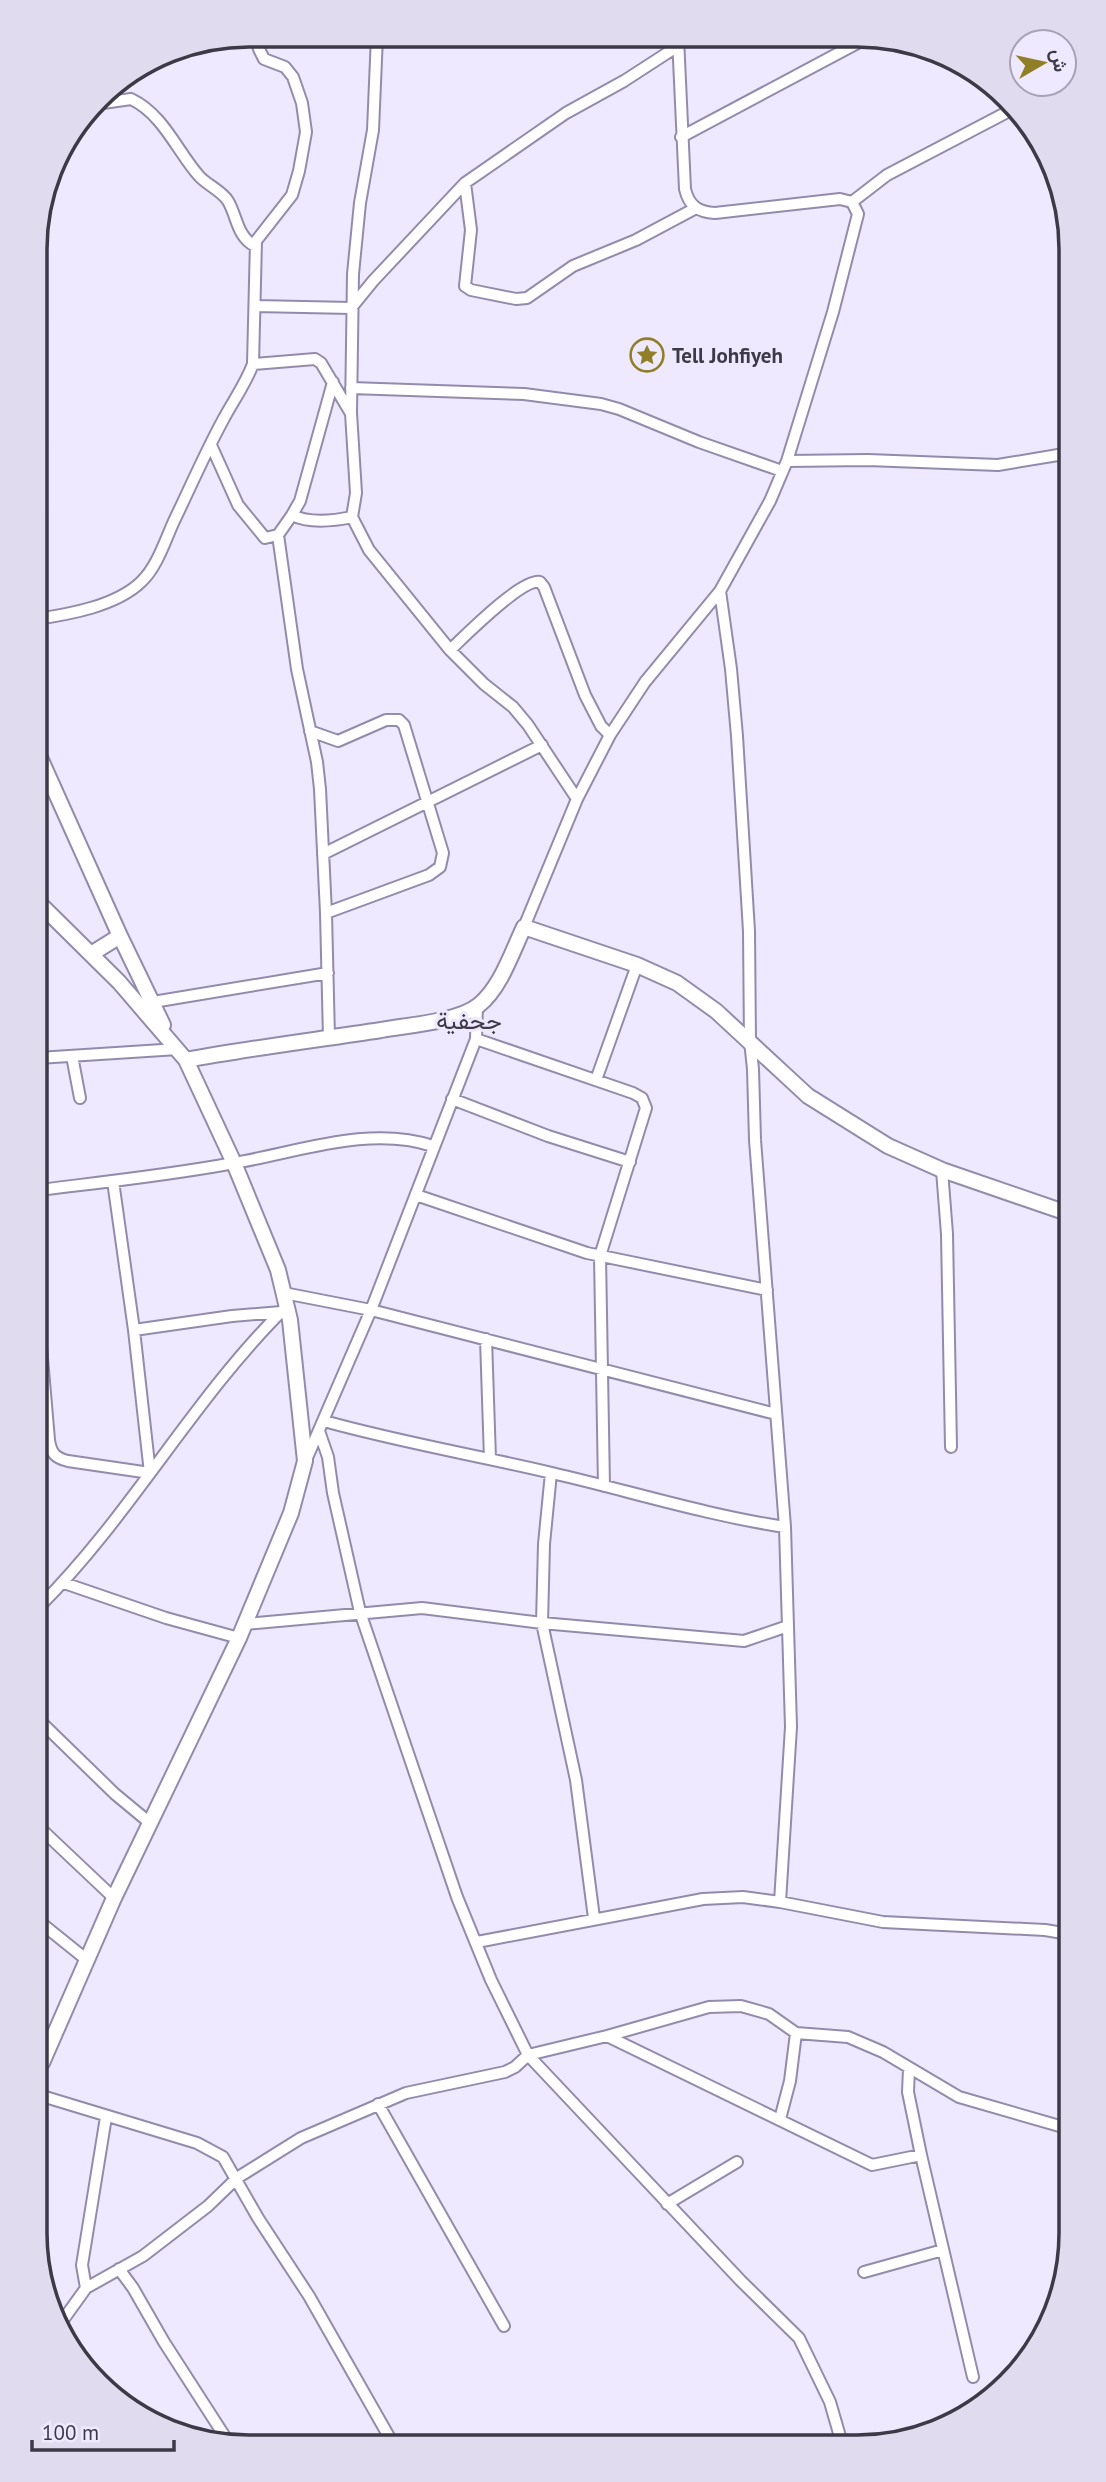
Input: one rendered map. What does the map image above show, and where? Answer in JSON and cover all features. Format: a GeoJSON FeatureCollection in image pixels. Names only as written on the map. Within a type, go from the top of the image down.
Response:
{"type":"FeatureCollection","features":[{"type":"Feature","properties":{"kind":"street"},"geometry":{"type":"LineString","coordinates":[[48,617],[79,611],[122,595],[146,577],[162,550],[211,445],[253,364],[256,241],[295,189],[306,132],[302,103],[293,77],[285,67],[264,59],[259,47]]}},
{"type":"Feature","properties":{"kind":"street"},"geometry":{"type":"LineString","coordinates":[[377,47],[375,108],[360,203],[351,308],[351,413],[356,493],[352,517],[369,550],[450,650],[484,684],[513,707],[542,744],[577,799]]}},
{"type":"Feature","properties":{"kind":"street"},"geometry":{"type":"LineString","coordinates":[[256,306],[351,308],[436,211],[465,184],[566,113],[624,81],[671,47]]}},
{"type":"Feature","properties":{"kind":"street"},"geometry":{"type":"LineString","coordinates":[[48,1057],[182,1054],[243,1049],[329,1038],[448,1017],[477,1006],[502,974],[577,799],[610,735],[645,682],[720,591],[771,501],[833,312],[858,214],[852,202],[840,199],[715,213],[696,208],[689,201],[685,189],[678,47]]}},
{"type":"Feature","properties":{"kind":"street"},"geometry":{"type":"LineString","coordinates":[[681,137],[850,47]]}},
{"type":"Feature","properties":{"kind":"street"},"geometry":{"type":"LineString","coordinates":[[111,102],[131,99],[146,110],[170,135],[199,175],[227,198],[242,236],[255,246]]}},
{"type":"Feature","properties":{"kind":"street"},"geometry":{"type":"LineString","coordinates":[[852,202],[887,175],[1005,113]]}},
{"type":"Feature","properties":{"kind":"street"},"geometry":{"type":"LineString","coordinates":[[465,184],[471,230],[465,286],[471,290],[516,299],[530,297],[573,266],[636,240],[696,208]]}},
{"type":"Feature","properties":{"kind":"street"},"geometry":{"type":"LineString","coordinates":[[253,364],[315,359],[321,363],[351,413]]}},
{"type":"Feature","properties":{"kind":"street"},"geometry":{"type":"LineString","coordinates":[[211,445],[239,505],[261,536],[268,539],[278,535],[300,500],[333,382]]}},
{"type":"Feature","properties":{"kind":"street"},"geometry":{"type":"LineString","coordinates":[[351,388],[524,394],[601,404],[699,442],[784,466],[868,460],[998,465],[1059,454]]}},
{"type":"Feature","properties":{"kind":"street"},"geometry":{"type":"LineString","coordinates":[[292,515],[303,520],[334,521],[352,517]]}},
{"type":"Feature","properties":{"kind":"street"},"geometry":{"type":"LineString","coordinates":[[278,535],[286,575],[296,670],[317,762],[326,913],[329,1038]]}},
{"type":"Feature","properties":{"kind":"street"},"geometry":{"type":"LineString","coordinates":[[450,650],[531,581],[540,582],[549,599],[584,695],[601,726],[610,735]]}},
{"type":"Feature","properties":{"kind":"street"},"geometry":{"type":"LineString","coordinates":[[720,591],[737,736],[749,931],[750,1041],[755,1140],[785,1527],[791,1727],[780,1902]]}},
{"type":"Feature","properties":{"kind":"street"},"geometry":{"type":"LineString","coordinates":[[310,731],[338,741],[386,720],[399,720],[404,725],[443,853],[440,867],[429,875],[326,913]]}},
{"type":"Feature","properties":{"kind":"street"},"geometry":{"type":"LineString","coordinates":[[323,854],[542,744]]}},
{"type":"Feature","properties":{"kind":"street"},"geometry":{"type":"LineString","coordinates":[[48,775],[167,1036]]}},
{"type":"Feature","properties":{"kind":"street"},"geometry":{"type":"LineString","coordinates":[[48,911],[92,954],[182,1054],[234,1163],[264,1231],[284,1304],[305,1461]]}},
{"type":"Feature","properties":{"kind":"street"},"geometry":{"type":"LineString","coordinates":[[524,927],[637,965],[693,993],[750,1041],[808,1096],[888,1146],[942,1170],[1059,1210]]}},
{"type":"Feature","properties":{"kind":"street"},"geometry":{"type":"LineString","coordinates":[[92,954],[120,936]]}},
{"type":"Feature","properties":{"kind":"street"},"geometry":{"type":"LineString","coordinates":[[596,1080],[637,965]]}},
{"type":"Feature","properties":{"kind":"street"},"geometry":{"type":"LineString","coordinates":[[153,1002],[328,973]]}},
{"type":"Feature","properties":{"kind":"street"},"geometry":{"type":"LineString","coordinates":[[47,2038],[87,1960],[245,1624],[291,1513],[305,1461],[371,1310],[476,1039],[477,1006]]}},
{"type":"Feature","properties":{"kind":"street"},"geometry":{"type":"LineString","coordinates":[[476,1039],[633,1093],[645,1103],[646,1108],[600,1256],[604,1486]]}},
{"type":"Feature","properties":{"kind":"street"},"geometry":{"type":"LineString","coordinates":[[72,1056],[80,1098]]}},
{"type":"Feature","properties":{"kind":"street"},"geometry":{"type":"LineString","coordinates":[[452,1099],[548,1136],[630,1162]]}},
{"type":"Feature","properties":{"kind":"street"},"geometry":{"type":"LineString","coordinates":[[48,1189],[234,1163],[298,1149],[381,1137],[415,1140],[433,1146]]}},
{"type":"Feature","properties":{"kind":"street"},"geometry":{"type":"LineString","coordinates":[[942,1170],[947,1234],[951,1447]]}},
{"type":"Feature","properties":{"kind":"street"},"geometry":{"type":"LineString","coordinates":[[113,1181],[134,1330],[150,1473]]}},
{"type":"Feature","properties":{"kind":"street"},"geometry":{"type":"LineString","coordinates":[[416,1195],[600,1256],[767,1290]]}},
{"type":"Feature","properties":{"kind":"street"},"geometry":{"type":"LineString","coordinates":[[134,1330],[232,1316],[284,1304],[371,1310],[776,1414]]}},
{"type":"Feature","properties":{"kind":"street"},"geometry":{"type":"LineString","coordinates":[[47,1599],[64,1583],[218,1384],[284,1304]]}},
{"type":"Feature","properties":{"kind":"street"},"geometry":{"type":"LineString","coordinates":[[486,1339],[489,1459]]}},
{"type":"Feature","properties":{"kind":"street"},"geometry":{"type":"LineString","coordinates":[[47,1421],[52,1453],[60,1459],[150,1473]]}},
{"type":"Feature","properties":{"kind":"street"},"geometry":{"type":"LineString","coordinates":[[322,1426],[551,1472],[680,1506],[785,1527]]}},
{"type":"Feature","properties":{"kind":"street"},"geometry":{"type":"LineString","coordinates":[[322,1426],[333,1493],[360,1612],[453,1884],[491,1980],[528,2055],[667,2204],[799,2338],[830,2402],[840,2435]]}},
{"type":"Feature","properties":{"kind":"street"},"geometry":{"type":"LineString","coordinates":[[551,1472],[544,1544],[542,1623],[576,1780],[585,1832],[594,1918]]}},
{"type":"Feature","properties":{"kind":"street"},"geometry":{"type":"LineString","coordinates":[[64,1583],[166,1618],[239,1638]]}},
{"type":"Feature","properties":{"kind":"street"},"geometry":{"type":"LineString","coordinates":[[245,1624],[360,1612],[437,1608],[542,1623],[744,1641],[788,1626]]}},
{"type":"Feature","properties":{"kind":"street"},"geometry":{"type":"LineString","coordinates":[[47,1729],[115,1794],[150,1823]]}},
{"type":"Feature","properties":{"kind":"street"},"geometry":{"type":"LineString","coordinates":[[47,1835],[114,1898]]}},
{"type":"Feature","properties":{"kind":"street"},"geometry":{"type":"LineString","coordinates":[[477,1942],[703,1899],[743,1897],[883,1922],[1058,1932]]}},
{"type":"Feature","properties":{"kind":"street"},"geometry":{"type":"LineString","coordinates":[[47,1928],[87,1960]]}},
{"type":"Feature","properties":{"kind":"street"},"geometry":{"type":"LineString","coordinates":[[66,2316],[86,2288],[143,2256],[178,2230],[237,2178],[301,2138],[378,2104],[431,2087],[505,2072],[528,2055],[724,2005],[741,2006],[769,2014],[796,2033],[848,2037],[883,2052],[959,2097],[1058,2126]]}},
{"type":"Feature","properties":{"kind":"street"},"geometry":{"type":"LineString","coordinates":[[780,2119],[790,2081],[796,2033]]}},
{"type":"Feature","properties":{"kind":"street"},"geometry":{"type":"LineString","coordinates":[[607,2036],[872,2165],[921,2155]]}},
{"type":"Feature","properties":{"kind":"street"},"geometry":{"type":"LineString","coordinates":[[909,2068],[908,2092],[972,2377]]}},
{"type":"Feature","properties":{"kind":"street"},"geometry":{"type":"LineString","coordinates":[[47,2098],[197,2143],[223,2157],[258,2218],[325,2323],[388,2435]]}},
{"type":"Feature","properties":{"kind":"street"},"geometry":{"type":"LineString","coordinates":[[378,2104],[505,2326]]}},
{"type":"Feature","properties":{"kind":"street"},"geometry":{"type":"LineString","coordinates":[[86,2288],[82,2265],[106,2117]]}},
{"type":"Feature","properties":{"kind":"street"},"geometry":{"type":"LineString","coordinates":[[667,2204],[737,2162]]}},
{"type":"Feature","properties":{"kind":"street"},"geometry":{"type":"LineString","coordinates":[[864,2272],[943,2250]]}},
{"type":"Feature","properties":{"kind":"street"},"geometry":{"type":"LineString","coordinates":[[119,2269],[222,2432]]}},
{"type":"Feature","properties":{"kind":"place","name":"Tell Johfiyeh"},"geometry":{"type":"Point","coordinates":[647,355]}},
{"type":"Feature","properties":{"kind":"district","name":"جحفية"},"geometry":{"type":"Point","coordinates":[469,1020]}}]}
